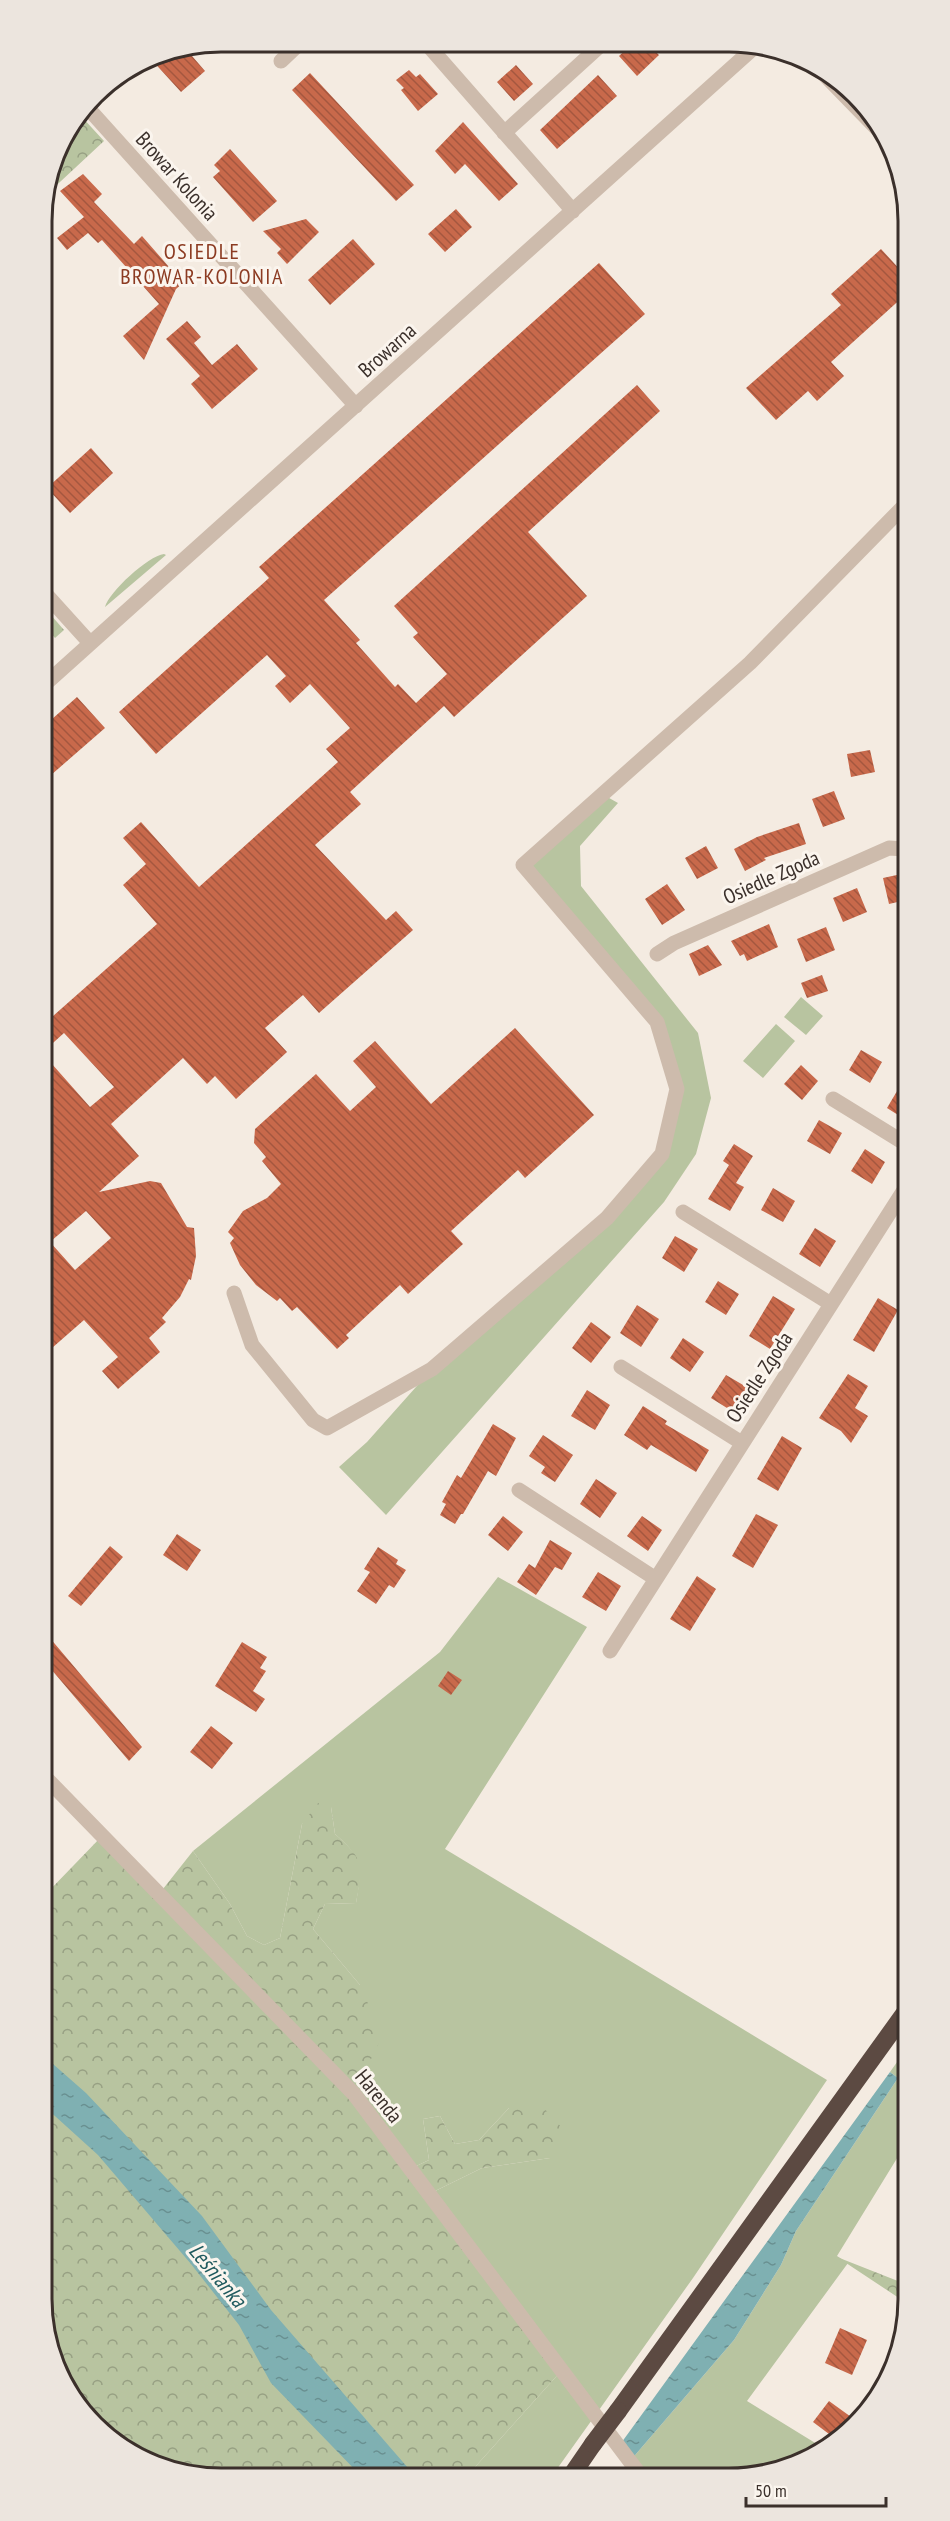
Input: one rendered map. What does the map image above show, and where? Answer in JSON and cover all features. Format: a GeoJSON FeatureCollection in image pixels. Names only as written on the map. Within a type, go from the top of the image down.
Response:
{"type":"FeatureCollection","features":[{"type":"Feature","properties":{"kind":"highway"},"geometry":{"type":"LineString","coordinates":[[576,2468],[897,2024]]}},
{"type":"Feature","properties":{"kind":"street"},"geometry":{"type":"LineString","coordinates":[[281,61],[290,52]]}},
{"type":"Feature","properties":{"kind":"street"},"geometry":{"type":"LineString","coordinates":[[434,52],[573,211]]}},
{"type":"Feature","properties":{"kind":"street"},"geometry":{"type":"LineString","coordinates":[[504,133],[593,52]]}},
{"type":"Feature","properties":{"kind":"street","name":"Browarna"},"geometry":{"type":"LineString","coordinates":[[53,677],[748,54]]}},
{"type":"Feature","properties":{"kind":"street","name":"Browar Kolonia"},"geometry":{"type":"LineString","coordinates":[[92,113],[356,406]]}},
{"type":"Feature","properties":{"kind":"street"},"geometry":{"type":"LineString","coordinates":[[234,1293],[252,1345],[313,1420],[327,1428],[432,1369],[607,1218],[662,1154],[677,1089],[657,1022],[523,865],[750,663],[898,512]]}},
{"type":"Feature","properties":{"kind":"street"},"geometry":{"type":"LineString","coordinates":[[53,602],[90,644]]}},
{"type":"Feature","properties":{"kind":"street","name":"Osiedle Zgoda"},"geometry":{"type":"LineString","coordinates":[[657,954],[674,943],[889,848],[898,849]]}},
{"type":"Feature","properties":{"kind":"street"},"geometry":{"type":"LineString","coordinates":[[833,1099],[898,1139]]}},
{"type":"Feature","properties":{"kind":"street","name":"Osiedle Zgoda"},"geometry":{"type":"LineString","coordinates":[[610,1652],[898,1200]]}},
{"type":"Feature","properties":{"kind":"street"},"geometry":{"type":"LineString","coordinates":[[683,1212],[831,1304]]}},
{"type":"Feature","properties":{"kind":"street","name":"Osiedle Zgoda"},"geometry":{"type":"LineString","coordinates":[[621,1367],[742,1443]]}},
{"type":"Feature","properties":{"kind":"street"},"geometry":{"type":"LineString","coordinates":[[519,1490],[656,1579]]}},
{"type":"Feature","properties":{"kind":"street","name":"Harenda"},"geometry":{"type":"LineString","coordinates":[[52,1785],[354,2094],[635,2468]]}},
{"type":"Feature","properties":{"kind":"green space"},"geometry":{"type":"Polygon","coordinates":[[[86,121],[104,141],[57,185],[65,157],[86,121]]]}},
{"type":"Feature","properties":{"kind":"green space"},"geometry":{"type":"Polygon","coordinates":[[[166,555],[105,607],[108,600],[130,576],[149,561],[166,555]]]}},
{"type":"Feature","properties":{"kind":"green space"},"geometry":{"type":"Polygon","coordinates":[[[53,617],[64,630],[55,638],[53,635],[53,617]]]}},
{"type":"Feature","properties":{"kind":"green space"},"geometry":{"type":"Polygon","coordinates":[[[602,794],[618,803],[580,846],[581,886],[698,1033],[711,1098],[696,1154],[664,1202],[386,1515],[339,1467],[367,1442],[432,1369],[607,1218],[662,1154],[677,1089],[657,1022],[523,865],[602,794]]]}},
{"type":"Feature","properties":{"kind":"green space"},"geometry":{"type":"Polygon","coordinates":[[[801,997],[823,1016],[806,1035],[784,1017],[801,997]]]}},
{"type":"Feature","properties":{"kind":"green space"},"geometry":{"type":"Polygon","coordinates":[[[776,1024],[795,1041],[763,1078],[743,1061],[776,1024]]]}},
{"type":"Feature","properties":{"kind":"green space"},"geometry":{"type":"Polygon","coordinates":[[[498,1577],[587,1627],[445,1849],[827,2080],[693,2278],[558,2468],[474,2468],[562,2370],[429,2194],[482,2168],[550,2158],[509,2108],[479,2140],[455,2144],[440,2116],[423,2119],[429,2160],[410,2169],[354,2094],[360,1985],[313,1929],[325,1904],[356,1903],[358,1891],[359,1872],[356,1857],[335,1834],[331,1807],[302,1824],[280,1938],[264,1945],[247,1936],[230,1904],[193,1851],[440,1652],[498,1577]]]}},
{"type":"Feature","properties":{"kind":"green space"},"geometry":{"type":"Polygon","coordinates":[[[318,1803],[331,1807],[335,1834],[352,1851],[359,1864],[360,1880],[356,1903],[325,1904],[313,1929],[360,1985],[382,2036],[354,2095],[410,2169],[429,2160],[423,2119],[440,2116],[455,2144],[479,2140],[509,2108],[541,2105],[564,2130],[550,2158],[482,2168],[429,2194],[562,2370],[474,2468],[222,2468],[199,2467],[167,2460],[128,2440],[102,2419],[81,2393],[61,2354],[52,2300],[52,1888],[102,1836],[159,1894],[193,1851],[230,1904],[247,1936],[264,1945],[280,1938],[302,1824],[318,1803]]]}},
{"type":"Feature","properties":{"kind":"green space"},"geometry":{"type":"Polygon","coordinates":[[[897,2062],[897,2077],[890,2072],[897,2062]]]}},
{"type":"Feature","properties":{"kind":"green space"},"geometry":{"type":"Polygon","coordinates":[[[897,2079],[897,2158],[837,2256],[848,2263],[747,2401],[816,2444],[793,2456],[751,2467],[635,2468],[630,2461],[734,2340],[781,2265],[796,2231],[897,2079]]]}},
{"type":"Feature","properties":{"kind":"green space"},"geometry":{"type":"Polygon","coordinates":[[[837,2257],[897,2281],[897,2297],[837,2257]]]}},
{"type":"Feature","properties":{"kind":"water","name":"Leśnianka"},"geometry":{"type":"Polygon","coordinates":[[[52,2063],[86,2093],[202,2216],[271,2310],[408,2468],[353,2468],[271,2383],[239,2325],[191,2264],[98,2155],[52,2113],[52,2063]]]}},
{"type":"Feature","properties":{"kind":"water"},"geometry":{"type":"Polygon","coordinates":[[[890,2072],[897,2079],[796,2231],[781,2265],[734,2340],[630,2461],[619,2446],[890,2072]]]}},
{"type":"Feature","properties":{"kind":"building"},"geometry":{"type":"Polygon","coordinates":[[[623,52],[656,52],[659,55],[637,76],[619,56],[623,52]]]}},
{"type":"Feature","properties":{"kind":"building"},"geometry":{"type":"Polygon","coordinates":[[[192,55],[205,71],[181,92],[157,65],[192,55]]]}},
{"type":"Feature","properties":{"kind":"building"},"geometry":{"type":"Polygon","coordinates":[[[516,65],[533,84],[514,101],[497,82],[516,65]]]}},
{"type":"Feature","properties":{"kind":"building"},"geometry":{"type":"Polygon","coordinates":[[[409,70],[416,77],[420,74],[438,94],[418,111],[401,90],[404,88],[396,80],[409,70]]]}},
{"type":"Feature","properties":{"kind":"building"},"geometry":{"type":"Polygon","coordinates":[[[310,73],[414,185],[396,201],[292,90],[310,73]]]}},
{"type":"Feature","properties":{"kind":"building"},"geometry":{"type":"Polygon","coordinates":[[[598,75],[617,96],[557,149],[540,130],[598,75]]]}},
{"type":"Feature","properties":{"kind":"building"},"geometry":{"type":"Polygon","coordinates":[[[463,122],[518,184],[499,201],[465,164],[455,174],[435,151],[463,122]]]}},
{"type":"Feature","properties":{"kind":"building"},"geometry":{"type":"Polygon","coordinates":[[[230,149],[277,201],[253,222],[213,177],[220,171],[214,165],[230,149]]]}},
{"type":"Feature","properties":{"kind":"building"},"geometry":{"type":"Polygon","coordinates":[[[83,174],[102,194],[94,202],[134,244],[142,236],[183,283],[176,289],[144,360],[123,336],[159,304],[102,240],[98,243],[88,233],[67,250],[57,238],[84,217],[60,191],[83,174]]]}},
{"type":"Feature","properties":{"kind":"building"},"geometry":{"type":"Polygon","coordinates":[[[456,209],[472,227],[445,252],[428,234],[456,209]]]}},
{"type":"Feature","properties":{"kind":"building"},"geometry":{"type":"Polygon","coordinates":[[[306,219],[319,232],[287,264],[277,253],[281,249],[263,231],[306,219]]]}},
{"type":"Feature","properties":{"kind":"building"},"geometry":{"type":"Polygon","coordinates":[[[353,239],[375,264],[330,305],[308,280],[353,239]]]}},
{"type":"Feature","properties":{"kind":"building"},"geometry":{"type":"Polygon","coordinates":[[[881,249],[898,267],[898,301],[831,362],[844,376],[817,401],[808,391],[776,420],[746,388],[841,305],[831,294],[881,249]]]}},
{"type":"Feature","properties":{"kind":"building"},"geometry":{"type":"Polygon","coordinates":[[[599,263],[645,314],[324,600],[360,640],[356,643],[395,687],[398,684],[416,703],[447,674],[413,637],[418,633],[394,606],[637,385],[660,411],[528,532],[587,596],[454,717],[444,706],[350,792],[361,804],[315,845],[386,920],[396,911],[413,930],[319,1013],[303,995],[265,1028],[287,1052],[236,1099],[215,1076],[207,1084],[183,1058],[111,1124],[139,1156],[99,1192],[150,1181],[161,1183],[187,1227],[194,1228],[196,1256],[191,1280],[189,1279],[180,1297],[162,1318],[166,1322],[149,1338],[160,1352],[118,1389],[102,1371],[118,1357],[84,1320],[52,1348],[53,1245],[75,1270],[111,1238],[86,1211],[53,1240],[53,1065],[90,1107],[114,1087],[64,1033],[53,1043],[53,1016],[157,924],[123,885],[146,864],[123,838],[141,822],[199,887],[338,762],[326,749],[350,728],[310,684],[290,703],[275,686],[286,676],[267,655],[156,754],[119,712],[269,578],[259,567],[599,263]]]}},
{"type":"Feature","properties":{"kind":"building"},"geometry":{"type":"Polygon","coordinates":[[[187,321],[201,337],[194,343],[212,365],[237,344],[258,369],[212,409],[191,384],[200,376],[166,339],[187,321]]]}},
{"type":"Feature","properties":{"kind":"building"},"geometry":{"type":"Polygon","coordinates":[[[91,448],[113,473],[70,513],[53,494],[53,483],[91,448]]]}},
{"type":"Feature","properties":{"kind":"building"},"geometry":{"type":"Polygon","coordinates":[[[77,697],[105,728],[53,774],[53,718],[77,697]]]}},
{"type":"Feature","properties":{"kind":"building"},"geometry":{"type":"Polygon","coordinates":[[[870,750],[875,772],[851,777],[847,754],[870,750]]]}},
{"type":"Feature","properties":{"kind":"building"},"geometry":{"type":"Polygon","coordinates":[[[834,791],[845,819],[823,827],[812,799],[834,791]]]}},
{"type":"Feature","properties":{"kind":"building"},"geometry":{"type":"Polygon","coordinates":[[[799,823],[806,844],[764,858],[766,860],[745,871],[734,849],[757,837],[799,823]]]}},
{"type":"Feature","properties":{"kind":"building"},"geometry":{"type":"Polygon","coordinates":[[[706,846],[718,868],[697,879],[685,858],[706,846]]]}},
{"type":"Feature","properties":{"kind":"building"},"geometry":{"type":"Polygon","coordinates":[[[898,875],[898,902],[889,904],[883,878],[898,875]]]}},
{"type":"Feature","properties":{"kind":"building"},"geometry":{"type":"Polygon","coordinates":[[[667,884],[685,910],[662,925],[645,899],[667,884]]]}},
{"type":"Feature","properties":{"kind":"building"},"geometry":{"type":"Polygon","coordinates":[[[857,888],[867,912],[843,922],[833,898],[857,888]]]}},
{"type":"Feature","properties":{"kind":"building"},"geometry":{"type":"Polygon","coordinates":[[[769,924],[778,947],[747,961],[744,954],[740,956],[731,941],[769,924]]]}},
{"type":"Feature","properties":{"kind":"building"},"geometry":{"type":"Polygon","coordinates":[[[826,927],[835,950],[806,962],[797,939],[826,927]]]}},
{"type":"Feature","properties":{"kind":"building"},"geometry":{"type":"Polygon","coordinates":[[[708,945],[722,965],[699,976],[689,954],[708,945]]]}},
{"type":"Feature","properties":{"kind":"building"},"geometry":{"type":"Polygon","coordinates":[[[822,975],[828,991],[807,998],[801,983],[822,975]]]}},
{"type":"Feature","properties":{"kind":"building"},"geometry":{"type":"Polygon","coordinates":[[[515,1028],[594,1115],[525,1178],[518,1170],[451,1231],[463,1244],[408,1294],[400,1285],[346,1335],[349,1338],[337,1349],[297,1307],[292,1311],[280,1298],[277,1301],[256,1285],[240,1265],[230,1243],[234,1238],[228,1232],[243,1211],[267,1198],[281,1184],[262,1161],[266,1157],[254,1143],[255,1129],[316,1074],[350,1111],[376,1087],[353,1061],[375,1041],[431,1104],[515,1028]]]}},
{"type":"Feature","properties":{"kind":"building"},"geometry":{"type":"Polygon","coordinates":[[[861,1050],[882,1062],[870,1083],[849,1070],[861,1050]]]}},
{"type":"Feature","properties":{"kind":"building"},"geometry":{"type":"Polygon","coordinates":[[[801,1065],[818,1081],[802,1100],[784,1084],[801,1065]]]}},
{"type":"Feature","properties":{"kind":"building"},"geometry":{"type":"Polygon","coordinates":[[[898,1090],[898,1115],[887,1108],[898,1090]]]}},
{"type":"Feature","properties":{"kind":"building"},"geometry":{"type":"Polygon","coordinates":[[[819,1120],[842,1133],[830,1154],[807,1141],[819,1120]]]}},
{"type":"Feature","properties":{"kind":"building"},"geometry":{"type":"Polygon","coordinates":[[[734,1144],[753,1156],[736,1183],[744,1187],[730,1211],[708,1199],[729,1165],[723,1161],[734,1144]]]}},
{"type":"Feature","properties":{"kind":"building"},"geometry":{"type":"Polygon","coordinates":[[[865,1149],[885,1162],[872,1184],[851,1171],[865,1149]]]}},
{"type":"Feature","properties":{"kind":"building"},"geometry":{"type":"Polygon","coordinates":[[[773,1188],[795,1201],[783,1222],[761,1210],[773,1188]]]}},
{"type":"Feature","properties":{"kind":"building"},"geometry":{"type":"Polygon","coordinates":[[[815,1228],[836,1241],[820,1267],[799,1254],[815,1228]]]}},
{"type":"Feature","properties":{"kind":"building"},"geometry":{"type":"Polygon","coordinates":[[[675,1236],[698,1249],[684,1272],[662,1258],[675,1236]]]}},
{"type":"Feature","properties":{"kind":"building"},"geometry":{"type":"Polygon","coordinates":[[[718,1281],[739,1294],[726,1315],[705,1302],[718,1281]]]}},
{"type":"Feature","properties":{"kind":"building"},"geometry":{"type":"Polygon","coordinates":[[[773,1296],[795,1309],[770,1349],[749,1336],[773,1296]]]}},
{"type":"Feature","properties":{"kind":"building"},"geometry":{"type":"Polygon","coordinates":[[[878,1298],[897,1310],[874,1352],[853,1340],[878,1298]]]}},
{"type":"Feature","properties":{"kind":"building"},"geometry":{"type":"Polygon","coordinates":[[[637,1305],[659,1319],[641,1347],[620,1333],[637,1305]]]}},
{"type":"Feature","properties":{"kind":"building"},"geometry":{"type":"Polygon","coordinates":[[[591,1322],[611,1337],[591,1363],[572,1348],[591,1322]]]}},
{"type":"Feature","properties":{"kind":"building"},"geometry":{"type":"Polygon","coordinates":[[[683,1338],[704,1352],[690,1372],[670,1358],[683,1338]]]}},
{"type":"Feature","properties":{"kind":"building"},"geometry":{"type":"Polygon","coordinates":[[[848,1374],[868,1386],[855,1408],[868,1416],[851,1443],[841,1431],[819,1418],[848,1374]]]}},
{"type":"Feature","properties":{"kind":"building"},"geometry":{"type":"Polygon","coordinates":[[[726,1375],[750,1389],[735,1413],[711,1398],[726,1375]]]}},
{"type":"Feature","properties":{"kind":"building"},"geometry":{"type":"Polygon","coordinates":[[[587,1390],[610,1405],[595,1430],[571,1416],[587,1390]]]}},
{"type":"Feature","properties":{"kind":"building"},"geometry":{"type":"Polygon","coordinates":[[[643,1406],[667,1421],[665,1424],[709,1450],[696,1472],[651,1445],[647,1450],[624,1435],[643,1406]]]}},
{"type":"Feature","properties":{"kind":"building"},"geometry":{"type":"Polygon","coordinates":[[[493,1424],[516,1438],[496,1476],[488,1471],[455,1524],[440,1515],[446,1504],[442,1502],[457,1475],[461,1478],[493,1424]]]}},
{"type":"Feature","properties":{"kind":"building"},"geometry":{"type":"Polygon","coordinates":[[[543,1435],[573,1455],[555,1482],[541,1473],[545,1467],[529,1456],[543,1435]]]}},
{"type":"Feature","properties":{"kind":"building"},"geometry":{"type":"Polygon","coordinates":[[[782,1436],[802,1448],[778,1491],[757,1479],[782,1436]]]}},
{"type":"Feature","properties":{"kind":"building"},"geometry":{"type":"Polygon","coordinates":[[[596,1479],[617,1493],[600,1518],[580,1504],[596,1479]]]}},
{"type":"Feature","properties":{"kind":"building"},"geometry":{"type":"Polygon","coordinates":[[[756,1514],[778,1525],[753,1568],[732,1556],[756,1514]]]}},
{"type":"Feature","properties":{"kind":"building"},"geometry":{"type":"Polygon","coordinates":[[[503,1516],[523,1532],[508,1551],[488,1535],[503,1516]]]}},
{"type":"Feature","properties":{"kind":"building"},"geometry":{"type":"Polygon","coordinates":[[[642,1516],[662,1530],[648,1551],[627,1536],[642,1516]]]}},
{"type":"Feature","properties":{"kind":"building"},"geometry":{"type":"Polygon","coordinates":[[[177,1534],[201,1550],[187,1571],[163,1555],[177,1534]]]}},
{"type":"Feature","properties":{"kind":"building"},"geometry":{"type":"Polygon","coordinates":[[[550,1540],[572,1553],[562,1570],[555,1567],[536,1595],[517,1582],[529,1564],[535,1568],[550,1540]]]}},
{"type":"Feature","properties":{"kind":"building"},"geometry":{"type":"Polygon","coordinates":[[[110,1546],[123,1557],[81,1606],[68,1596],[110,1546]]]}},
{"type":"Feature","properties":{"kind":"building"},"geometry":{"type":"Polygon","coordinates":[[[378,1547],[398,1560],[396,1564],[406,1570],[394,1588],[389,1585],[376,1604],[357,1591],[370,1572],[364,1569],[378,1547]]]}},
{"type":"Feature","properties":{"kind":"building"},"geometry":{"type":"Polygon","coordinates":[[[598,1572],[621,1586],[606,1611],[582,1597],[598,1572]]]}},
{"type":"Feature","properties":{"kind":"building"},"geometry":{"type":"Polygon","coordinates":[[[697,1576],[716,1589],[690,1631],[670,1619],[697,1576]]]}},
{"type":"Feature","properties":{"kind":"building"},"geometry":{"type":"Polygon","coordinates":[[[52,1641],[142,1747],[129,1761],[52,1671],[52,1641]]]}},
{"type":"Feature","properties":{"kind":"building"},"geometry":{"type":"Polygon","coordinates":[[[242,1642],[267,1657],[260,1668],[266,1671],[253,1691],[265,1699],[256,1712],[215,1686],[242,1642]]]}},
{"type":"Feature","properties":{"kind":"building"},"geometry":{"type":"Polygon","coordinates":[[[448,1671],[462,1680],[451,1695],[438,1686],[448,1671]]]}},
{"type":"Feature","properties":{"kind":"building"},"geometry":{"type":"Polygon","coordinates":[[[211,1726],[233,1743],[212,1769],[190,1752],[211,1726]]]}},
{"type":"Feature","properties":{"kind":"building"},"geometry":{"type":"Polygon","coordinates":[[[840,2328],[867,2340],[852,2375],[825,2363],[840,2328]]]}},
{"type":"Feature","properties":{"kind":"building"},"geometry":{"type":"Polygon","coordinates":[[[829,2401],[850,2417],[830,2435],[813,2422],[829,2401]]]}},
{"type":"Feature","properties":{"kind":"district","name":"OSIEDLE BROWAR-KOLONIA"},"geometry":{"type":"Point","coordinates":[202,264]}}]}
